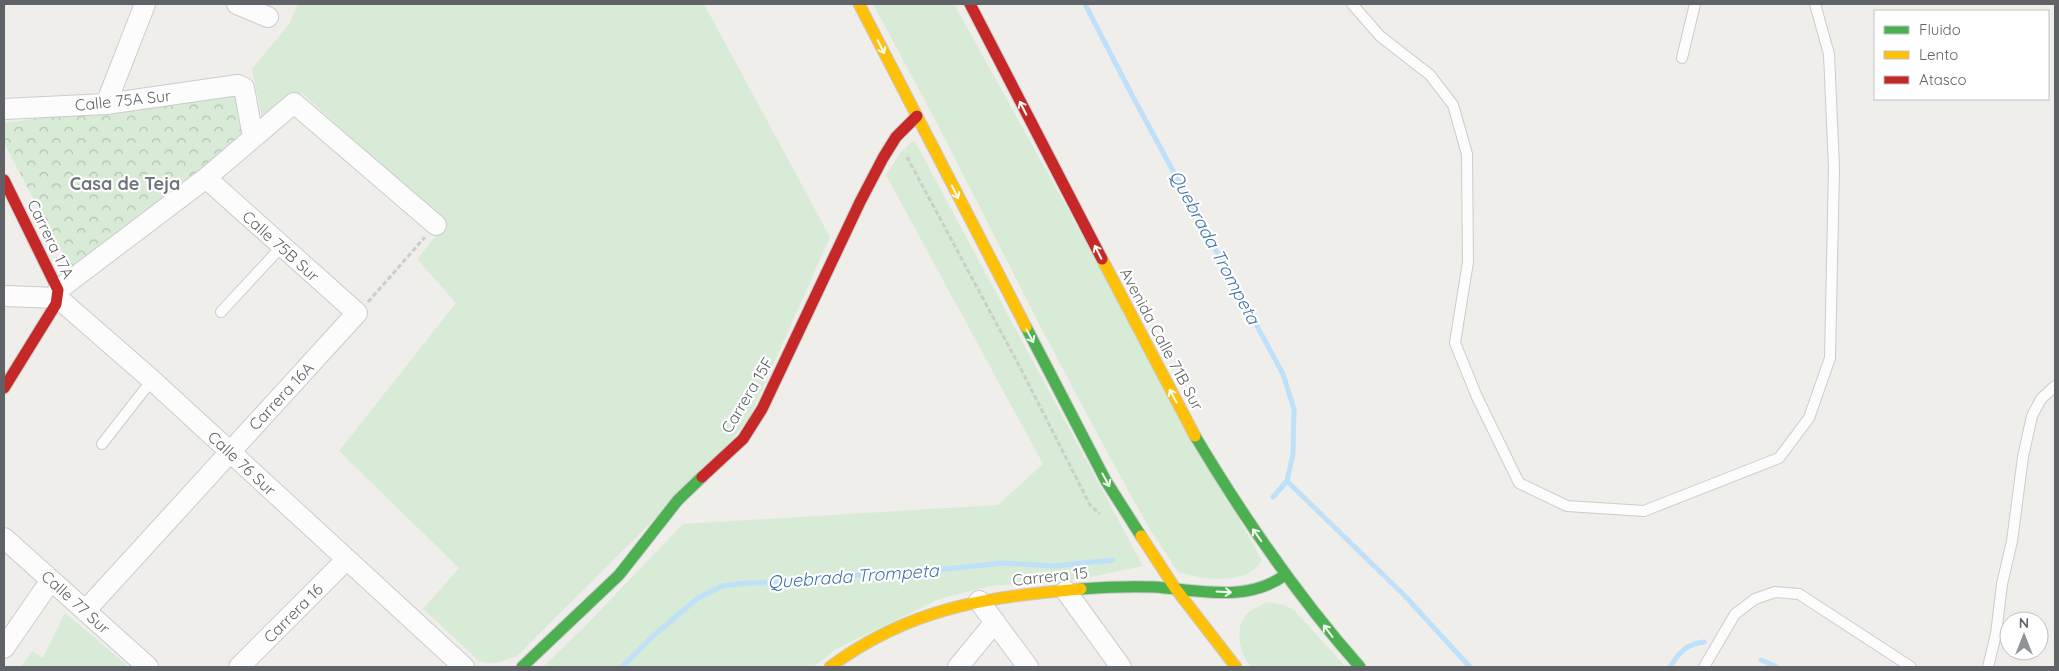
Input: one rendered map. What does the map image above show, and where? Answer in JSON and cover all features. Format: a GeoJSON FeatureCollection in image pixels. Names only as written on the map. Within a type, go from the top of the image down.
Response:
{"type":"FeatureCollection","features":[{"type":"Feature","properties":{"kind":"main road"},"geometry":{"type":"LineString","coordinates":[[859,4],[1106,482],[1175,588],[1236,667]]}},
{"type":"Feature","properties":{"kind":"main road","name":"Avenida Calle 71B Sur"},"geometry":{"type":"LineString","coordinates":[[970,4],[1184,417],[1222,483],[1285,575],[1336,641],[1360,667]]}},
{"type":"Feature","properties":{"kind":"main road","name":"Carrera 15F"},"geometry":{"type":"LineString","coordinates":[[522,667],[619,575],[678,500],[743,439],[762,409],[835,269],[883,158],[896,137],[917,116]]}},
{"type":"Feature","properties":{"kind":"main road","name":"Carrera 17A"},"geometry":{"type":"LineString","coordinates":[[4,180],[9,200],[58,294],[56,304],[4,388]]}},
{"type":"Feature","properties":{"kind":"main road","name":"Carrera 15"},"geometry":{"type":"LineString","coordinates":[[836,666],[868,639],[890,628],[937,612],[979,601],[1120,587],[1246,592],[1266,587],[1285,575]]}},
{"type":"Feature","properties":{"kind":"street"},"geometry":{"type":"LineString","coordinates":[[106,104],[145,4]]}},
{"type":"Feature","properties":{"kind":"street"},"geometry":{"type":"LineString","coordinates":[[237,4],[268,17]]}},
{"type":"Feature","properties":{"kind":"street","name":"Calle 75A Sur"},"geometry":{"type":"LineString","coordinates":[[4,109],[106,104],[241,86],[244,88],[253,137]]}},
{"type":"Feature","properties":{"kind":"street"},"geometry":{"type":"LineString","coordinates":[[4,296],[58,294],[206,178],[294,103],[436,225]]}},
{"type":"Feature","properties":{"kind":"street","name":"Calle 75B Sur"},"geometry":{"type":"LineString","coordinates":[[206,178],[357,313]]}},
{"type":"Feature","properties":{"kind":"street","name":"Calle 76 Sur"},"geometry":{"type":"LineString","coordinates":[[58,294],[464,667]]}},
{"type":"Feature","properties":{"kind":"street","name":"Carrera 16A"},"geometry":{"type":"LineString","coordinates":[[85,611],[357,313]]}},
{"type":"Feature","properties":{"kind":"street","name":"Calle 77 Sur"},"geometry":{"type":"LineString","coordinates":[[4,538],[148,667]]}},
{"type":"Feature","properties":{"kind":"street","name":"Carrera 16"},"geometry":{"type":"LineString","coordinates":[[239,667],[347,559]]}},
{"type":"Feature","properties":{"kind":"street"},"geometry":{"type":"LineString","coordinates":[[4,648],[51,580]]}},
{"type":"Feature","properties":{"kind":"street"},"geometry":{"type":"LineString","coordinates":[[1066,591],[1121,667]]}},
{"type":"Feature","properties":{"kind":"street"},"geometry":{"type":"LineString","coordinates":[[979,601],[1028,667]]}},
{"type":"Feature","properties":{"kind":"street"},"geometry":{"type":"LineString","coordinates":[[958,667],[995,622]]}},
{"type":"Feature","properties":{"kind":"lane"},"geometry":{"type":"LineString","coordinates":[[1352,4],[1380,36],[1430,75],[1453,105],[1467,154],[1468,262],[1455,343],[1477,397],[1519,483],[1567,506],[1644,510],[1779,458],[1809,418],[1830,358],[1834,159],[1829,54],[1816,4]]}},
{"type":"Feature","properties":{"kind":"lane"},"geometry":{"type":"LineString","coordinates":[[1682,58],[1695,4]]}},
{"type":"Feature","properties":{"kind":"lane"},"geometry":{"type":"LineString","coordinates":[[221,312],[282,246]]}},
{"type":"Feature","properties":{"kind":"lane"},"geometry":{"type":"LineString","coordinates":[[102,444],[152,380]]}},
{"type":"Feature","properties":{"kind":"lane"},"geometry":{"type":"LineString","coordinates":[[1988,667],[1996,634],[2002,584],[2012,541],[2018,487],[2032,416],[2041,399],[2055,386]]}},
{"type":"Feature","properties":{"kind":"lane"},"geometry":{"type":"LineString","coordinates":[[1704,667],[1735,614],[1754,599],[1775,592],[1799,594],[1911,667]]}},
{"type":"Feature","properties":{"kind":"path"},"geometry":{"type":"LineString","coordinates":[[357,313],[436,225]]}},
{"type":"Feature","properties":{"kind":"green space"},"geometry":{"type":"Polygon","coordinates":[[[298,4],[704,4],[830,237],[750,417],[723,451],[518,655],[503,661],[489,663],[479,661],[423,609],[459,568],[339,451],[456,303],[417,259],[445,225],[302,93],[263,123],[252,69],[289,24],[298,4]]]}},
{"type":"Feature","properties":{"kind":"green space"},"geometry":{"type":"Polygon","coordinates":[[[873,4],[954,4],[1262,560],[1255,569],[1235,578],[1223,579],[1199,577],[1178,572],[1148,526],[1107,452],[1039,324],[937,123],[873,4]]]}},
{"type":"Feature","properties":{"kind":"green space"},"geometry":{"type":"Polygon","coordinates":[[[234,92],[243,140],[70,268],[4,143],[4,123],[234,92]]]}},
{"type":"Feature","properties":{"kind":"green space"},"geometry":{"type":"Polygon","coordinates":[[[914,140],[1143,566],[1071,581],[990,586],[939,599],[836,649],[813,667],[543,667],[683,524],[998,505],[1043,464],[886,175],[901,152],[914,140]]]}},
{"type":"Feature","properties":{"kind":"green space"},"geometry":{"type":"Polygon","coordinates":[[[1267,602],[1284,605],[1294,610],[1346,667],[1251,667],[1243,654],[1239,632],[1244,618],[1249,612],[1267,602]]]}},
{"type":"Feature","properties":{"kind":"green space"},"geometry":{"type":"Polygon","coordinates":[[[65,613],[129,667],[21,667],[32,651],[43,658],[65,613]]]}},
{"type":"Feature","properties":{"kind":"waterway","name":"Quebrada Trompeta"},"geometry":{"type":"LineString","coordinates":[[1085,4],[1133,97],[1283,374],[1294,409],[1293,454],[1287,481],[1273,497]]}},
{"type":"Feature","properties":{"kind":"waterway"},"geometry":{"type":"LineString","coordinates":[[1287,481],[1405,596],[1470,667]]}},
{"type":"Feature","properties":{"kind":"waterway","name":"Quebrada Trompeta"},"geometry":{"type":"LineString","coordinates":[[622,667],[653,636],[698,598],[722,586],[746,583],[777,583],[840,576],[908,573],[1003,563],[1054,566],[1113,560]]}},
{"type":"Feature","properties":{"kind":"waterway"},"geometry":{"type":"LineString","coordinates":[[1670,667],[1688,647],[1704,642]]}},
{"type":"Feature","properties":{"kind":"waterway"},"geometry":{"type":"LineString","coordinates":[[1761,660],[1777,667]]}},
{"type":"Feature","properties":{"kind":"traffic: fast"},"geometry":{"type":"LineString","coordinates":[[1026,327],[1106,481],[1141,536]]}},
{"type":"Feature","properties":{"kind":"traffic: fast"},"geometry":{"type":"LineString","coordinates":[[1195,436],[1272,556],[1360,667]]}},
{"type":"Feature","properties":{"kind":"traffic: fast"},"geometry":{"type":"LineString","coordinates":[[522,667],[619,575],[678,500],[702,477]]}},
{"type":"Feature","properties":{"kind":"traffic: fast"},"geometry":{"type":"LineString","coordinates":[[1081,589],[1154,587],[1205,592],[1238,592],[1270,584],[1285,575]]}},
{"type":"Feature","properties":{"kind":"traffic: slow"},"geometry":{"type":"LineString","coordinates":[[859,4],[1026,327]]}},
{"type":"Feature","properties":{"kind":"traffic: slow"},"geometry":{"type":"LineString","coordinates":[[1102,259],[1195,436]]}},
{"type":"Feature","properties":{"kind":"traffic: slow"},"geometry":{"type":"LineString","coordinates":[[1141,536],[1175,588],[1236,667]]}},
{"type":"Feature","properties":{"kind":"traffic: slow"},"geometry":{"type":"LineString","coordinates":[[830,667],[889,631],[950,609],[1013,596],[1081,589]]}},
{"type":"Feature","properties":{"kind":"traffic: jam"},"geometry":{"type":"LineString","coordinates":[[970,4],[1102,259]]}},
{"type":"Feature","properties":{"kind":"traffic: jam"},"geometry":{"type":"LineString","coordinates":[[702,477],[743,439],[762,409],[860,202],[883,158],[896,137],[917,116]]}},
{"type":"Feature","properties":{"kind":"traffic: jam"},"geometry":{"type":"LineString","coordinates":[[4,180],[58,290],[56,304],[4,388]]}},
{"type":"Feature","properties":{"kind":"district","name":"Casa de Teja"},"geometry":{"type":"Point","coordinates":[125,183]}}]}
